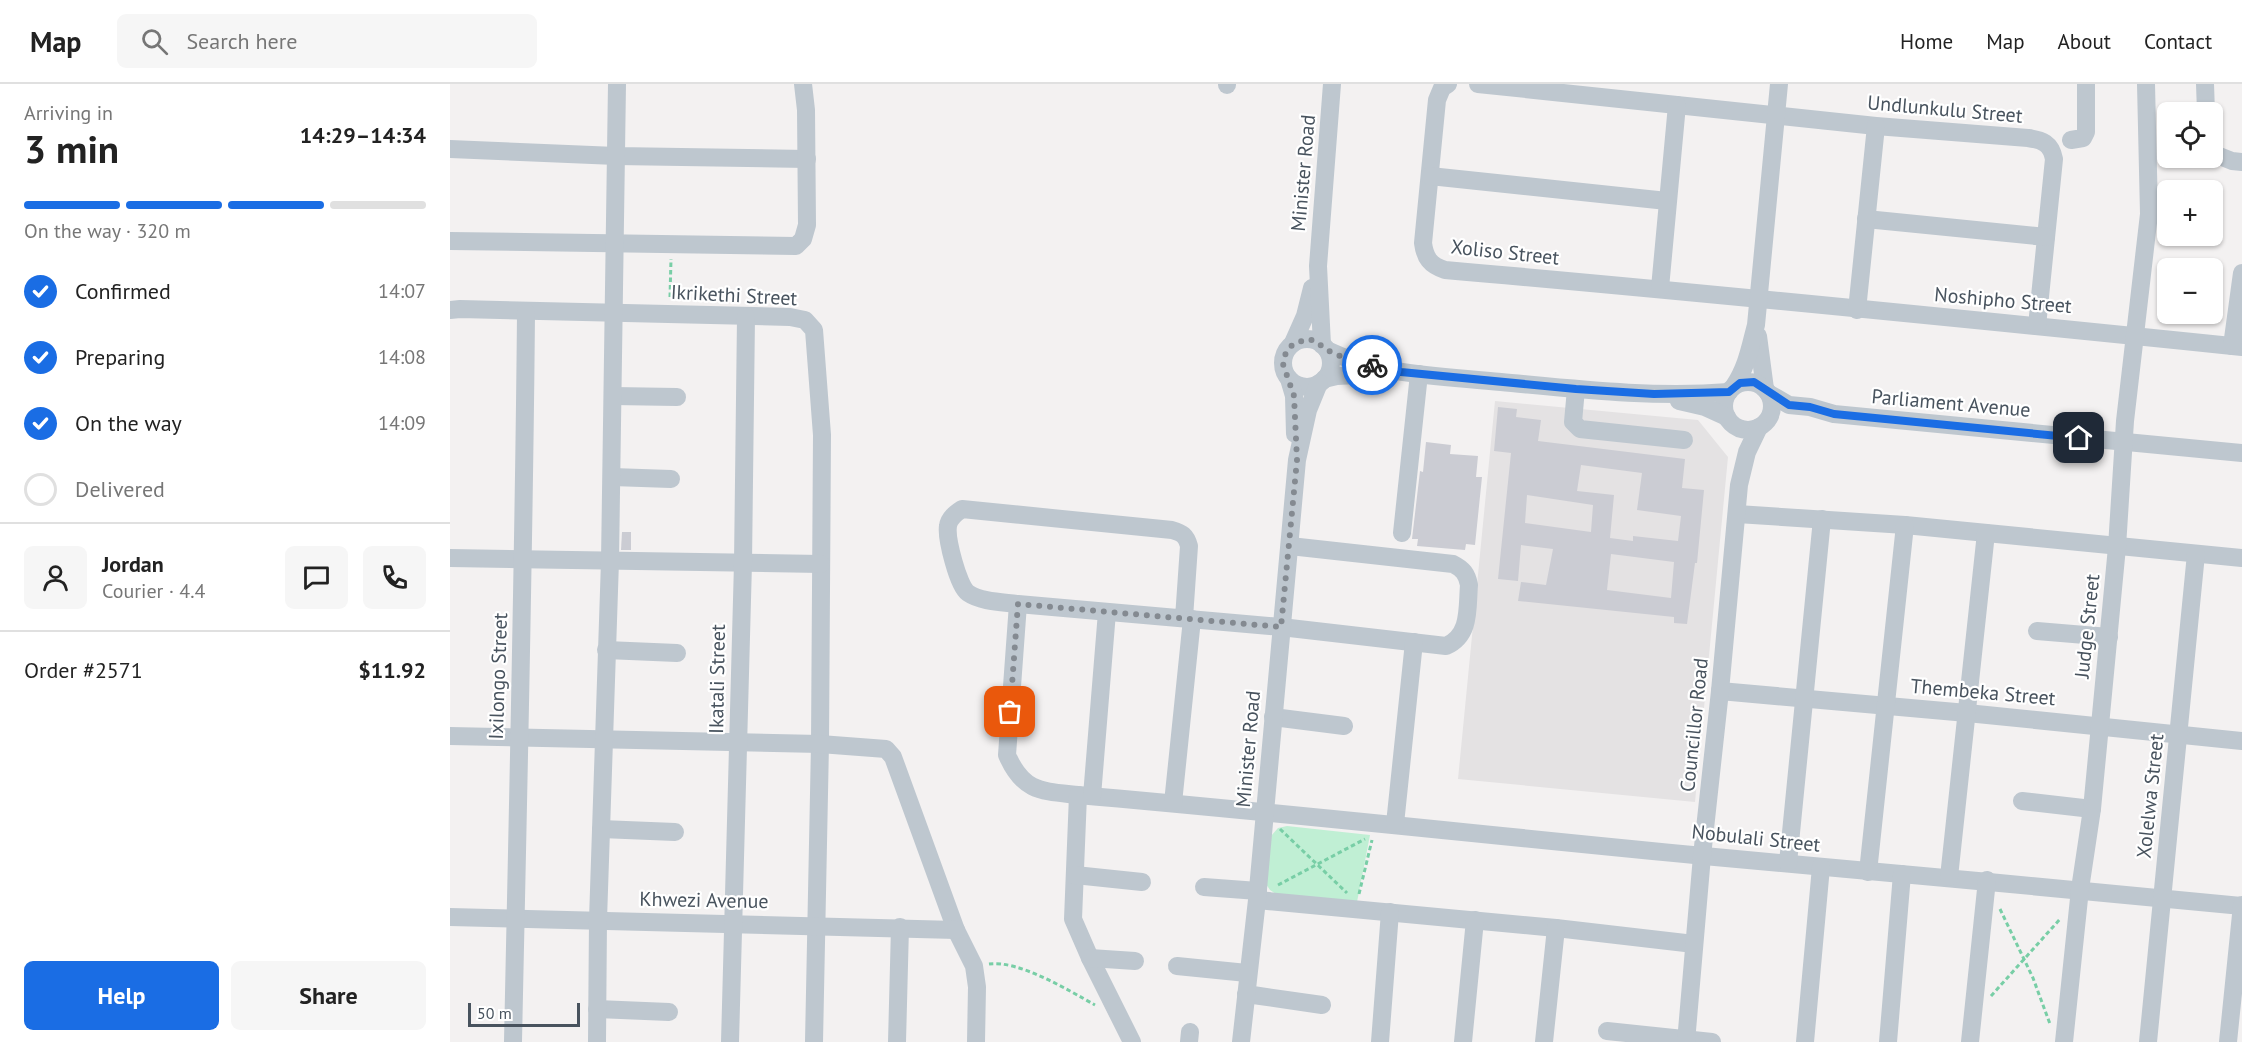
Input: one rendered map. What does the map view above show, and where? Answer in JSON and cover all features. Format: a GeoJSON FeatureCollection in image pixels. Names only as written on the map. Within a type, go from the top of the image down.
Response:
{"type":"FeatureCollection","features":[{"type":"Feature","properties":{"kind":"street"},"geometry":{"type":"LineString","coordinates":[[597,1042],[598,920],[612,477],[617,84]]}},
{"type":"Feature","properties":{"kind":"street"},"geometry":{"type":"LineString","coordinates":[[450,241],[793,247],[803,239],[807,225],[807,159],[803,84]]}},
{"type":"Feature","properties":{"kind":"street","name":"Minister Road"},"geometry":{"type":"LineString","coordinates":[[1324,348],[1318,266],[1332,84]]}},
{"type":"Feature","properties":{"kind":"street","name":"Xoliso Street"},"geometry":{"type":"LineString","coordinates":[[1447,84],[1442,88],[1437,100],[1423,243],[1424,254],[1436,267],[1456,272],[1660,288],[1759,300]]}},
{"type":"Feature","properties":{"kind":"street","name":"Undlunkulu Street"},"geometry":{"type":"LineString","coordinates":[[1478,84],[1876,126],[2028,138],[2044,142],[2049,146],[2054,159],[2046,237]]}},
{"type":"Feature","properties":{"kind":"street"},"geometry":{"type":"LineString","coordinates":[[1730,421],[1724,404],[1748,360],[1756,325],[1779,84]]}},
{"type":"Feature","properties":{"kind":"street"},"geometry":{"type":"LineString","coordinates":[[2071,140],[2083,138],[2086,132],[2086,84]]}},
{"type":"Feature","properties":{"kind":"street","name":"Judge Street"},"geometry":{"type":"LineString","coordinates":[[2065,1036],[2080,889],[2092,809],[2117,546],[2124,442],[2149,214],[2146,84]]}},
{"type":"Feature","properties":{"kind":"street"},"geometry":{"type":"LineString","coordinates":[[2205,84],[2206,102]]}},
{"type":"Feature","properties":{"kind":"street"},"geometry":{"type":"LineString","coordinates":[[1660,288],[1677,105]]}},
{"type":"Feature","properties":{"kind":"street"},"geometry":{"type":"LineString","coordinates":[[1857,309],[1876,126]]}},
{"type":"Feature","properties":{"kind":"street"},"geometry":{"type":"LineString","coordinates":[[450,149],[616,156],[807,159]]}},
{"type":"Feature","properties":{"kind":"street"},"geometry":{"type":"LineString","coordinates":[[2223,157],[2242,162]]}},
{"type":"Feature","properties":{"kind":"street"},"geometry":{"type":"LineString","coordinates":[[1431,176],[1667,201]]}},
{"type":"Feature","properties":{"kind":"street"},"geometry":{"type":"LineString","coordinates":[[1866,219],[2046,237],[2037,326]]}},
{"type":"Feature","properties":{"kind":"street","name":"Minister Road"},"geometry":{"type":"LineString","coordinates":[[1293,344],[1305,316],[1318,266]]}},
{"type":"Feature","properties":{"kind":"street"},"geometry":{"type":"LineString","coordinates":[[2237,346],[2242,273]]}},
{"type":"Feature","properties":{"kind":"street","name":"Noshipho Street"},"geometry":{"type":"LineString","coordinates":[[1759,300],[2237,346]]}},
{"type":"Feature","properties":{"kind":"street","name":"Ikrikethi Street"},"geometry":{"type":"LineString","coordinates":[[450,310],[790,317],[805,320],[814,330],[822,435],[820,744],[814,1042]]}},
{"type":"Feature","properties":{"kind":"street","name":"Ixilongo Street"},"geometry":{"type":"LineString","coordinates":[[513,1042],[518,738],[524,559],[526,312]]}},
{"type":"Feature","properties":{"kind":"street","name":"Ikatali Street"},"geometry":{"type":"LineString","coordinates":[[730,1042],[743,563],[746,317]]}},
{"type":"Feature","properties":{"kind":"street"},"geometry":{"type":"LineString","coordinates":[[1654,394],[1705,407],[1745,429],[1762,425],[1772,408],[1756,325]]}},
{"type":"Feature","properties":{"kind":"street"},"geometry":{"type":"LineString","coordinates":[[1410,373],[1337,375],[1304,387],[1290,379],[1283,364],[1286,352],[1293,344],[1308,339],[1355,362],[1410,373],[1654,394],[1732,389],[1740,383],[1754,382],[1767,391]]}},
{"type":"Feature","properties":{"kind":"street"},"geometry":{"type":"LineString","coordinates":[[1322,381],[1330,365],[1324,348]]}},
{"type":"Feature","properties":{"kind":"street"},"geometry":{"type":"LineString","coordinates":[[1402,532],[1410,373]]}},
{"type":"Feature","properties":{"kind":"street","name":"Minister Road"},"geometry":{"type":"LineString","coordinates":[[1241,1042],[1257,896],[1297,460],[1294,396],[1290,379]]}},
{"type":"Feature","properties":{"kind":"street","name":"Minister Road"},"geometry":{"type":"LineString","coordinates":[[1297,460],[1308,410],[1322,381]]}},
{"type":"Feature","properties":{"kind":"street"},"geometry":{"type":"LineString","coordinates":[[1576,389],[1573,422],[1580,429],[1684,440]]}},
{"type":"Feature","properties":{"kind":"street","name":"Parliament Avenue"},"geometry":{"type":"LineString","coordinates":[[1767,391],[1789,405],[1810,407],[1834,414]]}},
{"type":"Feature","properties":{"kind":"street"},"geometry":{"type":"LineString","coordinates":[[613,396],[677,397]]}},
{"type":"Feature","properties":{"kind":"street","name":"Parliament Avenue"},"geometry":{"type":"LineString","coordinates":[[1762,425],[1782,418],[1834,414],[2242,453]]}},
{"type":"Feature","properties":{"kind":"street","name":"Councillor Road"},"geometry":{"type":"LineString","coordinates":[[1730,421],[1739,485]]}},
{"type":"Feature","properties":{"kind":"street","name":"Councillor Road"},"geometry":{"type":"LineString","coordinates":[[1686,1041],[1739,485],[1747,452],[1762,425]]}},
{"type":"Feature","properties":{"kind":"street"},"geometry":{"type":"LineString","coordinates":[[612,477],[671,479]]}},
{"type":"Feature","properties":{"kind":"street"},"geometry":{"type":"LineString","coordinates":[[1173,803],[1188,619],[1189,546],[1187,538],[1182,533],[1172,530],[962,509],[953,515],[948,526],[960,584],[964,590],[976,597],[1018,604],[1107,612],[1188,619],[1281,627],[1446,646],[1461,635],[1465,629],[1468,578],[1459,567],[1453,564],[1290,546]]}},
{"type":"Feature","properties":{"kind":"street"},"geometry":{"type":"LineString","coordinates":[[1737,514],[1905,525],[2242,558]]}},
{"type":"Feature","properties":{"kind":"street"},"geometry":{"type":"LineString","coordinates":[[1788,863],[1822,519]]}},
{"type":"Feature","properties":{"kind":"street"},"geometry":{"type":"LineString","coordinates":[[1868,872],[1905,525]]}},
{"type":"Feature","properties":{"kind":"street"},"geometry":{"type":"LineString","coordinates":[[1949,878],[1986,533]]}},
{"type":"Feature","properties":{"kind":"street","name":"Xolelwa Street"},"geometry":{"type":"LineString","coordinates":[[2148,1042],[2196,554]]}},
{"type":"Feature","properties":{"kind":"street"},"geometry":{"type":"LineString","coordinates":[[450,558],[821,564]]}},
{"type":"Feature","properties":{"kind":"street","name":"Nobulali Street"},"geometry":{"type":"LineString","coordinates":[[1018,604],[1007,755],[1013,769],[1027,784],[1043,790],[1868,872],[1987,880],[2242,906]]}},
{"type":"Feature","properties":{"kind":"street"},"geometry":{"type":"LineString","coordinates":[[1107,612],[1075,875],[1073,919],[1118,1017],[1132,1042]]}},
{"type":"Feature","properties":{"kind":"street"},"geometry":{"type":"LineString","coordinates":[[2037,631],[2109,637]]}},
{"type":"Feature","properties":{"kind":"street"},"geometry":{"type":"LineString","coordinates":[[1395,824],[1414,642]]}},
{"type":"Feature","properties":{"kind":"street"},"geometry":{"type":"LineString","coordinates":[[606,650],[677,653]]}},
{"type":"Feature","properties":{"kind":"street","name":"Thembeka Street"},"geometry":{"type":"LineString","coordinates":[[1720,691],[2100,725],[2242,741]]}},
{"type":"Feature","properties":{"kind":"street"},"geometry":{"type":"LineString","coordinates":[[1273,717],[1344,726]]}},
{"type":"Feature","properties":{"kind":"street"},"geometry":{"type":"LineString","coordinates":[[450,736],[820,744],[886,749],[893,757],[956,930],[974,966],[977,987],[976,1042]]}},
{"type":"Feature","properties":{"kind":"street"},"geometry":{"type":"LineString","coordinates":[[2022,801],[2092,809]]}},
{"type":"Feature","properties":{"kind":"street"},"geometry":{"type":"LineString","coordinates":[[601,829],[675,832]]}},
{"type":"Feature","properties":{"kind":"street"},"geometry":{"type":"LineString","coordinates":[[1805,1042],[1821,867]]}},
{"type":"Feature","properties":{"kind":"street"},"geometry":{"type":"LineString","coordinates":[[1888,1042],[1902,874]]}},
{"type":"Feature","properties":{"kind":"street"},"geometry":{"type":"LineString","coordinates":[[1075,875],[1142,882]]}},
{"type":"Feature","properties":{"kind":"street"},"geometry":{"type":"LineString","coordinates":[[1970,1042],[1987,880]]}},
{"type":"Feature","properties":{"kind":"street"},"geometry":{"type":"LineString","coordinates":[[1204,887],[1257,896],[1362,906],[1390,912],[1694,944]]}},
{"type":"Feature","properties":{"kind":"street"},"geometry":{"type":"LineString","coordinates":[[2228,1042],[2242,906]]}},
{"type":"Feature","properties":{"kind":"street"},"geometry":{"type":"LineString","coordinates":[[1380,1042],[1390,912]]}},
{"type":"Feature","properties":{"kind":"street","name":"Khwezi Avenue"},"geometry":{"type":"LineString","coordinates":[[450,917],[956,930]]}},
{"type":"Feature","properties":{"kind":"street"},"geometry":{"type":"LineString","coordinates":[[1463,1042],[1475,920]]}},
{"type":"Feature","properties":{"kind":"street"},"geometry":{"type":"LineString","coordinates":[[897,1042],[900,927]]}},
{"type":"Feature","properties":{"kind":"street"},"geometry":{"type":"LineString","coordinates":[[1544,1042],[1556,928]]}},
{"type":"Feature","properties":{"kind":"street"},"geometry":{"type":"LineString","coordinates":[[1090,958],[1135,961]]}},
{"type":"Feature","properties":{"kind":"street"},"geometry":{"type":"LineString","coordinates":[[1177,966],[1247,973]]}},
{"type":"Feature","properties":{"kind":"street"},"geometry":{"type":"LineString","coordinates":[[1246,994],[1322,1005]]}},
{"type":"Feature","properties":{"kind":"street"},"geometry":{"type":"LineString","coordinates":[[597,1009],[669,1012]]}},
{"type":"Feature","properties":{"kind":"street"},"geometry":{"type":"LineString","coordinates":[[1607,1031],[1712,1042]]}},
{"type":"Feature","properties":{"kind":"path"},"geometry":{"type":"LineString","coordinates":[[669,314],[671,245]]}},
{"type":"Feature","properties":{"kind":"path"},"geometry":{"type":"LineString","coordinates":[[1265,812],[1318,866],[1362,906]]}},
{"type":"Feature","properties":{"kind":"path"},"geometry":{"type":"LineString","coordinates":[[1257,896],[1318,866],[1373,835],[1362,906]]}},
{"type":"Feature","properties":{"kind":"path"},"geometry":{"type":"LineString","coordinates":[[1987,880],[2033,978],[2048,1023],[2065,1036]]}},
{"type":"Feature","properties":{"kind":"path"},"geometry":{"type":"LineString","coordinates":[[1973,1010],[1985,1002],[2064,915]]}},
{"type":"Feature","properties":{"kind":"path"},"geometry":{"type":"LineString","coordinates":[[974,966],[1001,962],[1045,979],[1118,1017]]}},
{"type":"Feature","properties":{"kind":"shaded area"},"geometry":{"type":"Polygon","coordinates":[[[1495,401],[1698,420],[1728,457],[1695,802],[1458,779],[1495,401]]]}},
{"type":"Feature","properties":{"kind":"green space"},"geometry":{"type":"Polygon","coordinates":[[[1287,826],[1370,835],[1357,902],[1276,894],[1270,890],[1266,884],[1271,836],[1278,828],[1287,826]]]}},
{"type":"Feature","properties":{"kind":"building"},"geometry":{"type":"Polygon","coordinates":[[[1498,407],[1517,409],[1516,417],[1541,420],[1538,441],[1685,459],[1682,488],[1704,490],[1697,563],[1695,563],[1687,624],[1674,623],[1674,617],[1518,601],[1521,582],[1546,585],[1553,549],[1521,545],[1518,581],[1498,579],[1511,453],[1494,451],[1498,407]],[[1581,465],[1577,491],[1614,495],[1610,538],[1633,541],[1633,536],[1678,541],[1681,516],[1637,510],[1642,473],[1581,465]],[[1527,495],[1525,523],[1591,532],[1593,505],[1527,495]],[[1611,554],[1607,590],[1671,598],[1674,562],[1611,554]]]}},
{"type":"Feature","properties":{"kind":"building"},"geometry":{"type":"Polygon","coordinates":[[[1426,442],[1451,445],[1450,454],[1478,456],[1476,477],[1482,477],[1475,545],[1466,544],[1465,550],[1417,546],[1418,539],[1412,539],[1426,442]]]}},
{"type":"Feature","properties":{"kind":"building"},"geometry":{"type":"Polygon","coordinates":[[[622,532],[631,532],[631,550],[621,550],[622,532]]]}},
{"type":"Feature","properties":{"kind":"way so far"},"geometry":{"type":"LineString","coordinates":[[1010,712],[1018,604],[1281,627],[1297,460],[1294,396],[1283,364],[1286,352],[1293,344],[1308,339],[1342,357],[1372,365]]}},
{"type":"Feature","properties":{"kind":"route"},"geometry":{"type":"LineString","coordinates":[[1372,365],[1401,372],[1654,394],[1729,392],[1740,383],[1754,382],[1789,405],[1810,407],[1834,414],[2079,438]]}}]}
